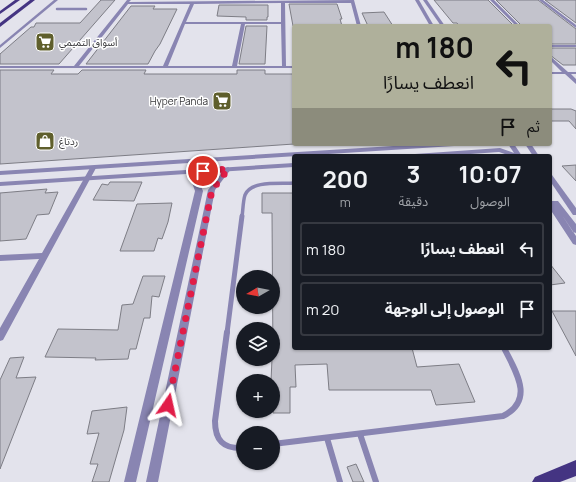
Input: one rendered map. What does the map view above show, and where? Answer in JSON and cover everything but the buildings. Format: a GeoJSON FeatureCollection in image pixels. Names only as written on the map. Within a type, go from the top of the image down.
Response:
{"type":"FeatureCollection","features":[{"type":"Feature","properties":{"kind":"main road"},"geometry":{"type":"LineString","coordinates":[[0,13],[18,0]]}},
{"type":"Feature","properties":{"kind":"main road"},"geometry":{"type":"LineString","coordinates":[[0,25],[32,0]]}},
{"type":"Feature","properties":{"kind":"main road"},"geometry":{"type":"LineString","coordinates":[[540,482],[576,468]]}},
{"type":"Feature","properties":{"kind":"street"},"geometry":{"type":"LineString","coordinates":[[0,47],[56,0]]}},
{"type":"Feature","properties":{"kind":"street"},"geometry":{"type":"LineString","coordinates":[[417,0],[431,24]]}},
{"type":"Feature","properties":{"kind":"street"},"geometry":{"type":"LineString","coordinates":[[425,0],[442,24]]}},
{"type":"Feature","properties":{"kind":"street"},"geometry":{"type":"LineString","coordinates":[[492,0],[516,24]]}},
{"type":"Feature","properties":{"kind":"street"},"geometry":{"type":"LineString","coordinates":[[541,0],[576,27]]}},
{"type":"Feature","properties":{"kind":"street"},"geometry":{"type":"LineString","coordinates":[[76,67],[128,1],[352,1],[359,24]]}},
{"type":"Feature","properties":{"kind":"street"},"geometry":{"type":"LineString","coordinates":[[165,67],[193,2]]}},
{"type":"Feature","properties":{"kind":"street"},"geometry":{"type":"LineString","coordinates":[[283,2],[284,67]]}},
{"type":"Feature","properties":{"kind":"street"},"geometry":{"type":"LineString","coordinates":[[184,23],[284,23]]}},
{"type":"Feature","properties":{"kind":"street"},"geometry":{"type":"LineString","coordinates":[[234,67],[243,23]]}},
{"type":"Feature","properties":{"kind":"street"},"geometry":{"type":"LineString","coordinates":[[552,46],[576,46]]}},
{"type":"Feature","properties":{"kind":"street"},"geometry":{"type":"LineString","coordinates":[[552,59],[576,82]]}},
{"type":"Feature","properties":{"kind":"street"},"geometry":{"type":"LineString","coordinates":[[0,67],[292,67]]}},
{"type":"Feature","properties":{"kind":"street"},"geometry":{"type":"LineString","coordinates":[[552,73],[576,72]]}},
{"type":"Feature","properties":{"kind":"street"},"geometry":{"type":"LineString","coordinates":[[0,174],[393,146]]}},
{"type":"Feature","properties":{"kind":"street"},"geometry":{"type":"LineString","coordinates":[[443,154],[500,150],[512,154]]}},
{"type":"Feature","properties":{"kind":"street"},"geometry":{"type":"LineString","coordinates":[[0,184],[292,164]]}},
{"type":"Feature","properties":{"kind":"street"},"geometry":{"type":"LineString","coordinates":[[0,337],[93,168]]}},
{"type":"Feature","properties":{"kind":"street"},"geometry":{"type":"LineString","coordinates":[[152,482],[212,190],[228,169]]}},
{"type":"Feature","properties":{"kind":"street"},"geometry":{"type":"LineString","coordinates":[[130,482],[199,191],[191,171]]}},
{"type":"Feature","properties":{"kind":"street"},"geometry":{"type":"LineString","coordinates":[[552,179],[576,213]]}},
{"type":"Feature","properties":{"kind":"street"},"geometry":{"type":"LineString","coordinates":[[552,200],[565,214],[576,230]]}},
{"type":"Feature","properties":{"kind":"street"},"geometry":{"type":"LineString","coordinates":[[552,206],[576,242]]}},
{"type":"Feature","properties":{"kind":"street"},"geometry":{"type":"LineString","coordinates":[[0,258],[45,256]]}},
{"type":"Feature","properties":{"kind":"lane"},"geometry":{"type":"LineString","coordinates":[[57,9],[86,9]]}},
{"type":"Feature","properties":{"kind":"lane"},"geometry":{"type":"LineString","coordinates":[[236,448],[223,445],[217,437],[215,421],[245,195],[251,187],[257,185],[292,183]]}},
{"type":"Feature","properties":{"kind":"lane"},"geometry":{"type":"LineString","coordinates":[[280,443],[503,416],[516,407],[521,396],[519,381],[505,350]]}},
{"type":"Feature","properties":{"kind":"lane"},"geometry":{"type":"LineString","coordinates":[[360,434],[376,482]]}},
{"type":"Feature","properties":{"kind":"lane"},"geometry":{"type":"LineString","coordinates":[[327,438],[340,482]]}},
{"type":"Feature","properties":{"kind":"place","name":"أسواق التميمي"},"geometry":{"type":"Point","coordinates":[45,42]}},
{"type":"Feature","properties":{"kind":"place","name":"Hyper Panda"},"geometry":{"type":"Point","coordinates":[222,101]}},
{"type":"Feature","properties":{"kind":"place","name":"ردتاغ"},"geometry":{"type":"Point","coordinates":[45,141]}},
{"type":"Feature","properties":{"kind":"route"},"geometry":{"type":"LineString","coordinates":[[168,405],[212,190],[228,169],[203,171]]}}]}
